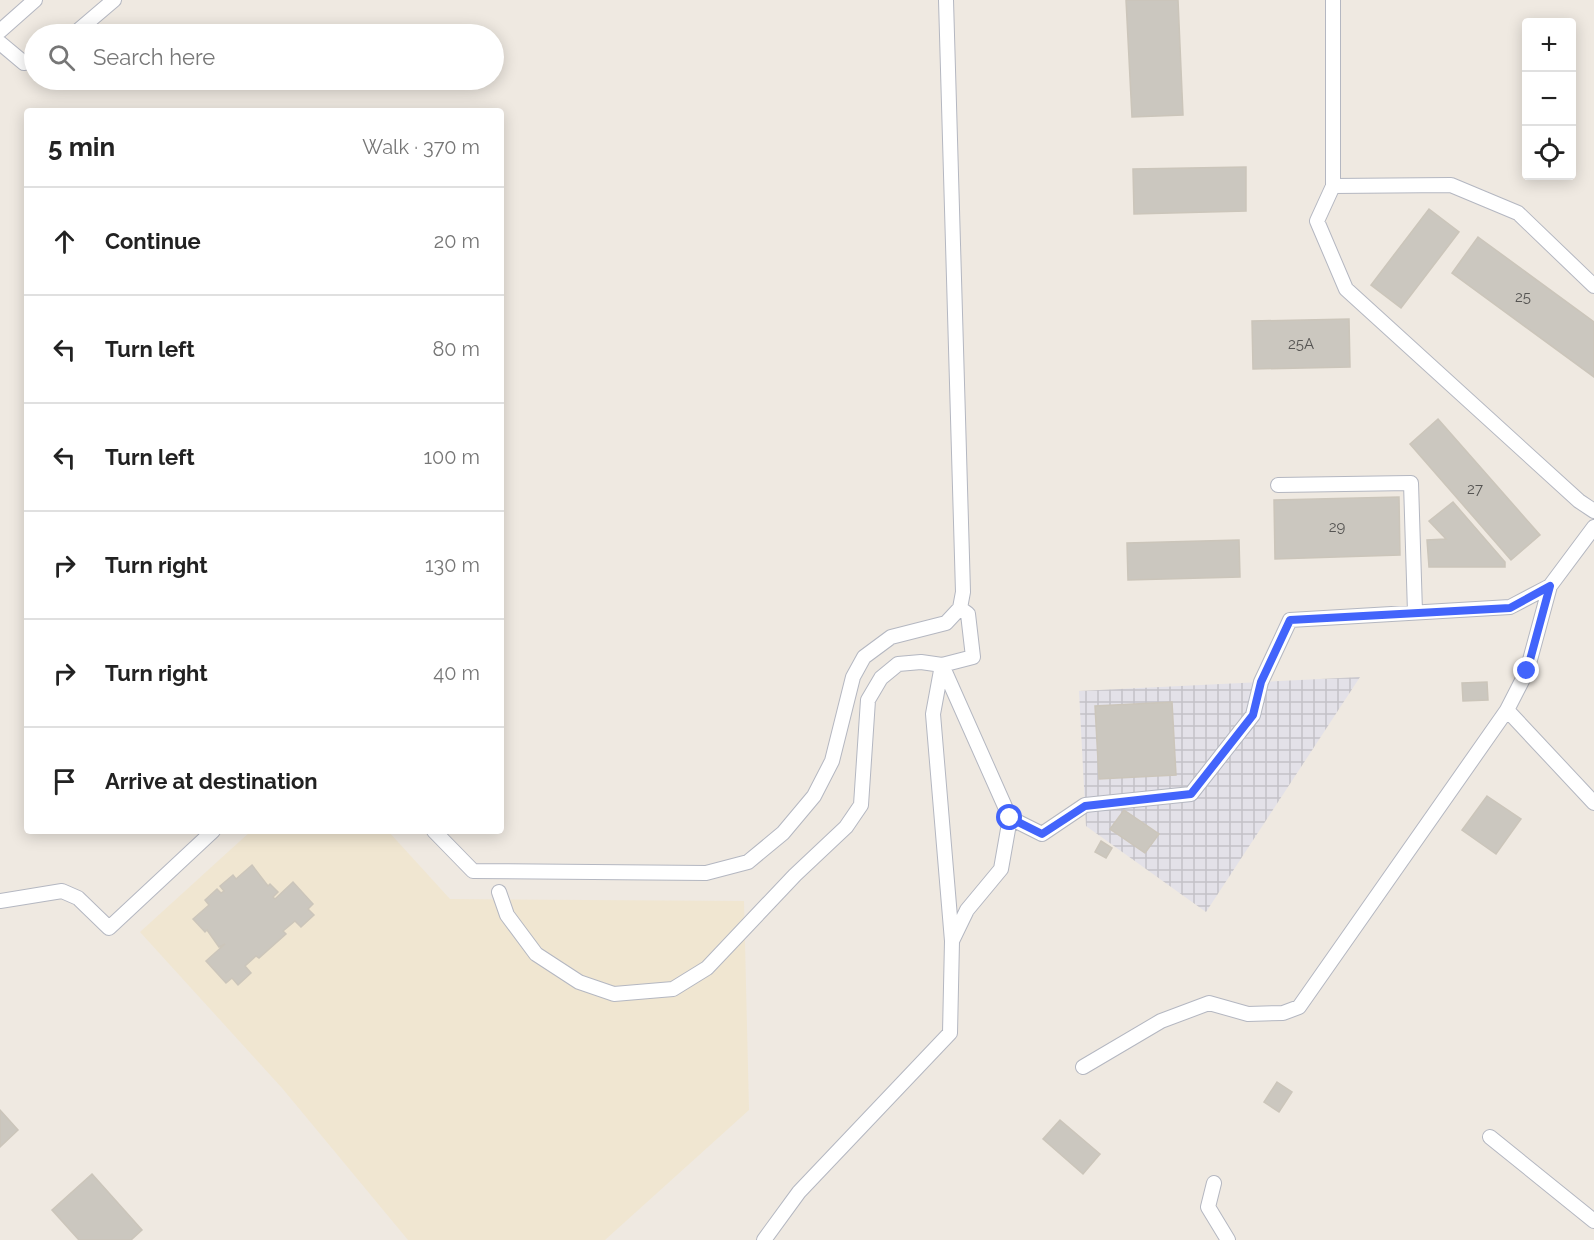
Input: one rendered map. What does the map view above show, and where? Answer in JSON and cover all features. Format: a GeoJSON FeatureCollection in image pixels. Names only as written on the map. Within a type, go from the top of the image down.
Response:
{"type":"FeatureCollection","features":[{"type":"Feature","properties":{"kind":"lane"},"geometry":{"type":"LineString","coordinates":[[0,32],[35,0]]}},
{"type":"Feature","properties":{"kind":"lane"},"geometry":{"type":"LineString","coordinates":[[86,24],[114,0]]}},
{"type":"Feature","properties":{"kind":"lane"},"geometry":{"type":"LineString","coordinates":[[437,834],[473,871],[706,873],[748,862],[783,833],[814,796],[832,761],[853,677],[864,657],[891,638],[946,623],[960,608],[963,592],[946,0]]}},
{"type":"Feature","properties":{"kind":"lane"},"geometry":{"type":"LineString","coordinates":[[1333,0],[1333,186],[1317,221],[1346,288],[1579,501],[1594,511]]}},
{"type":"Feature","properties":{"kind":"lane"},"geometry":{"type":"LineString","coordinates":[[0,43],[24,63]]}},
{"type":"Feature","properties":{"kind":"lane"},"geometry":{"type":"LineString","coordinates":[[1333,186],[1451,186],[1518,213],[1594,286]]}},
{"type":"Feature","properties":{"kind":"lane"},"geometry":{"type":"LineString","coordinates":[[1278,485],[1411,483],[1415,612]]}},
{"type":"Feature","properties":{"kind":"lane"},"geometry":{"type":"LineString","coordinates":[[1083,1067],[1161,1021],[1209,1003],[1248,1014],[1269,1015],[1299,1007],[1507,710],[1527,671],[1550,586],[1594,527]]}},
{"type":"Feature","properties":{"kind":"lane"},"geometry":{"type":"LineString","coordinates":[[1010,818],[1042,834],[1085,806],[1191,794],[1253,715],[1261,682],[1290,620],[1510,608],[1550,586]]}},
{"type":"Feature","properties":{"kind":"lane"},"geometry":{"type":"LineString","coordinates":[[499,892],[507,915],[536,954],[579,982],[614,994],[673,989],[707,968],[795,875],[846,826],[861,805],[868,700],[881,678],[898,664],[921,662],[942,664],[973,657],[968,614],[960,608]]}},
{"type":"Feature","properties":{"kind":"lane"},"geometry":{"type":"LineString","coordinates":[[942,664],[1010,818],[1001,869],[967,910],[952,941]]}},
{"type":"Feature","properties":{"kind":"lane"},"geometry":{"type":"LineString","coordinates":[[764,1240],[799,1192],[950,1033],[952,941],[933,714],[942,664]]}},
{"type":"Feature","properties":{"kind":"lane"},"geometry":{"type":"LineString","coordinates":[[1507,710],[1594,803]]}},
{"type":"Feature","properties":{"kind":"lane"},"geometry":{"type":"LineString","coordinates":[[0,902],[62,891],[78,898],[109,928],[210,834]]}},
{"type":"Feature","properties":{"kind":"lane"},"geometry":{"type":"LineString","coordinates":[[1490,1137],[1594,1221]]}},
{"type":"Feature","properties":{"kind":"lane"},"geometry":{"type":"LineString","coordinates":[[1214,1183],[1208,1206],[1228,1240]]}},
{"type":"Feature","properties":{"kind":"shaded area"},"geometry":{"type":"Polygon","coordinates":[[[1360,677],[1206,912],[1086,826],[1079,691],[1360,677]]]}},
{"type":"Feature","properties":{"kind":"shaded area"},"geometry":{"type":"Polygon","coordinates":[[[248,834],[391,834],[450,899],[744,901],[749,1110],[605,1240],[408,1240],[282,1088],[140,932],[248,834]]]}},
{"type":"Feature","properties":{"kind":"building"},"geometry":{"type":"Polygon","coordinates":[[[1126,0],[1178,0],[1183,115],[1132,117],[1126,0]]]}},
{"type":"Feature","properties":{"kind":"building"},"geometry":{"type":"Polygon","coordinates":[[[1246,167],[1246,211],[1134,214],[1133,169],[1246,167]]]}},
{"type":"Feature","properties":{"kind":"building"},"geometry":{"type":"Polygon","coordinates":[[[1429,209],[1459,232],[1401,308],[1371,285],[1429,209]]]}},
{"type":"Feature","properties":{"kind":"building"},"geometry":{"type":"Polygon","coordinates":[[[1478,237],[1594,322],[1594,377],[1452,273],[1478,237]]]}},
{"type":"Feature","properties":{"kind":"building"},"geometry":{"type":"Polygon","coordinates":[[[1349,319],[1350,367],[1253,369],[1252,321],[1349,319]]]}},
{"type":"Feature","properties":{"kind":"building"},"geometry":{"type":"Polygon","coordinates":[[[1438,419],[1540,535],[1511,560],[1410,444],[1438,419]]]}},
{"type":"Feature","properties":{"kind":"building"},"geometry":{"type":"Polygon","coordinates":[[[1399,497],[1400,555],[1275,559],[1274,500],[1399,497]]]}},
{"type":"Feature","properties":{"kind":"building"},"geometry":{"type":"Polygon","coordinates":[[[1453,502],[1505,562],[1505,567],[1429,567],[1427,540],[1446,539],[1429,521],[1453,502]]]}},
{"type":"Feature","properties":{"kind":"building"},"geometry":{"type":"Polygon","coordinates":[[[1239,540],[1240,577],[1128,580],[1127,543],[1239,540]]]}},
{"type":"Feature","properties":{"kind":"building"},"geometry":{"type":"Polygon","coordinates":[[[1487,682],[1488,700],[1463,701],[1462,683],[1487,682]]]}},
{"type":"Feature","properties":{"kind":"building"},"geometry":{"type":"Polygon","coordinates":[[[1172,702],[1176,775],[1099,779],[1095,706],[1172,702]]]}},
{"type":"Feature","properties":{"kind":"building"},"geometry":{"type":"Polygon","coordinates":[[[1487,796],[1521,819],[1496,854],[1462,830],[1487,796]]]}},
{"type":"Feature","properties":{"kind":"building"},"geometry":{"type":"Polygon","coordinates":[[[1124,810],[1159,834],[1145,853],[1110,829],[1124,810]]]}},
{"type":"Feature","properties":{"kind":"building"},"geometry":{"type":"Polygon","coordinates":[[[1101,841],[1112,848],[1106,858],[1095,852],[1101,841]]]}},
{"type":"Feature","properties":{"kind":"building"},"geometry":{"type":"Polygon","coordinates":[[[252,865],[268,886],[270,884],[278,892],[273,897],[275,899],[293,882],[313,904],[308,909],[314,915],[301,927],[295,921],[283,931],[286,934],[259,958],[256,956],[245,966],[251,973],[238,985],[232,978],[226,983],[206,961],[225,944],[219,947],[207,930],[205,932],[193,919],[209,905],[205,900],[217,889],[221,893],[224,891],[220,886],[233,875],[236,879],[252,865]]]}},
{"type":"Feature","properties":{"kind":"building"},"geometry":{"type":"Polygon","coordinates":[[[1277,1082],[1292,1092],[1279,1112],[1264,1102],[1277,1082]]]}},
{"type":"Feature","properties":{"kind":"building"},"geometry":{"type":"Polygon","coordinates":[[[0,1110],[18,1130],[0,1147],[0,1110]]]}},
{"type":"Feature","properties":{"kind":"building"},"geometry":{"type":"Polygon","coordinates":[[[1060,1120],[1100,1154],[1083,1174],[1043,1139],[1060,1120]]]}},
{"type":"Feature","properties":{"kind":"building"},"geometry":{"type":"Polygon","coordinates":[[[92,1174],[142,1230],[131,1240],[79,1240],[52,1210],[92,1174]]]}},
{"type":"Feature","properties":{"kind":"route"},"geometry":{"type":"LineString","coordinates":[[1010,818],[1042,834],[1085,806],[1191,794],[1253,715],[1261,682],[1290,620],[1510,608],[1550,586],[1527,671]]}}]}
